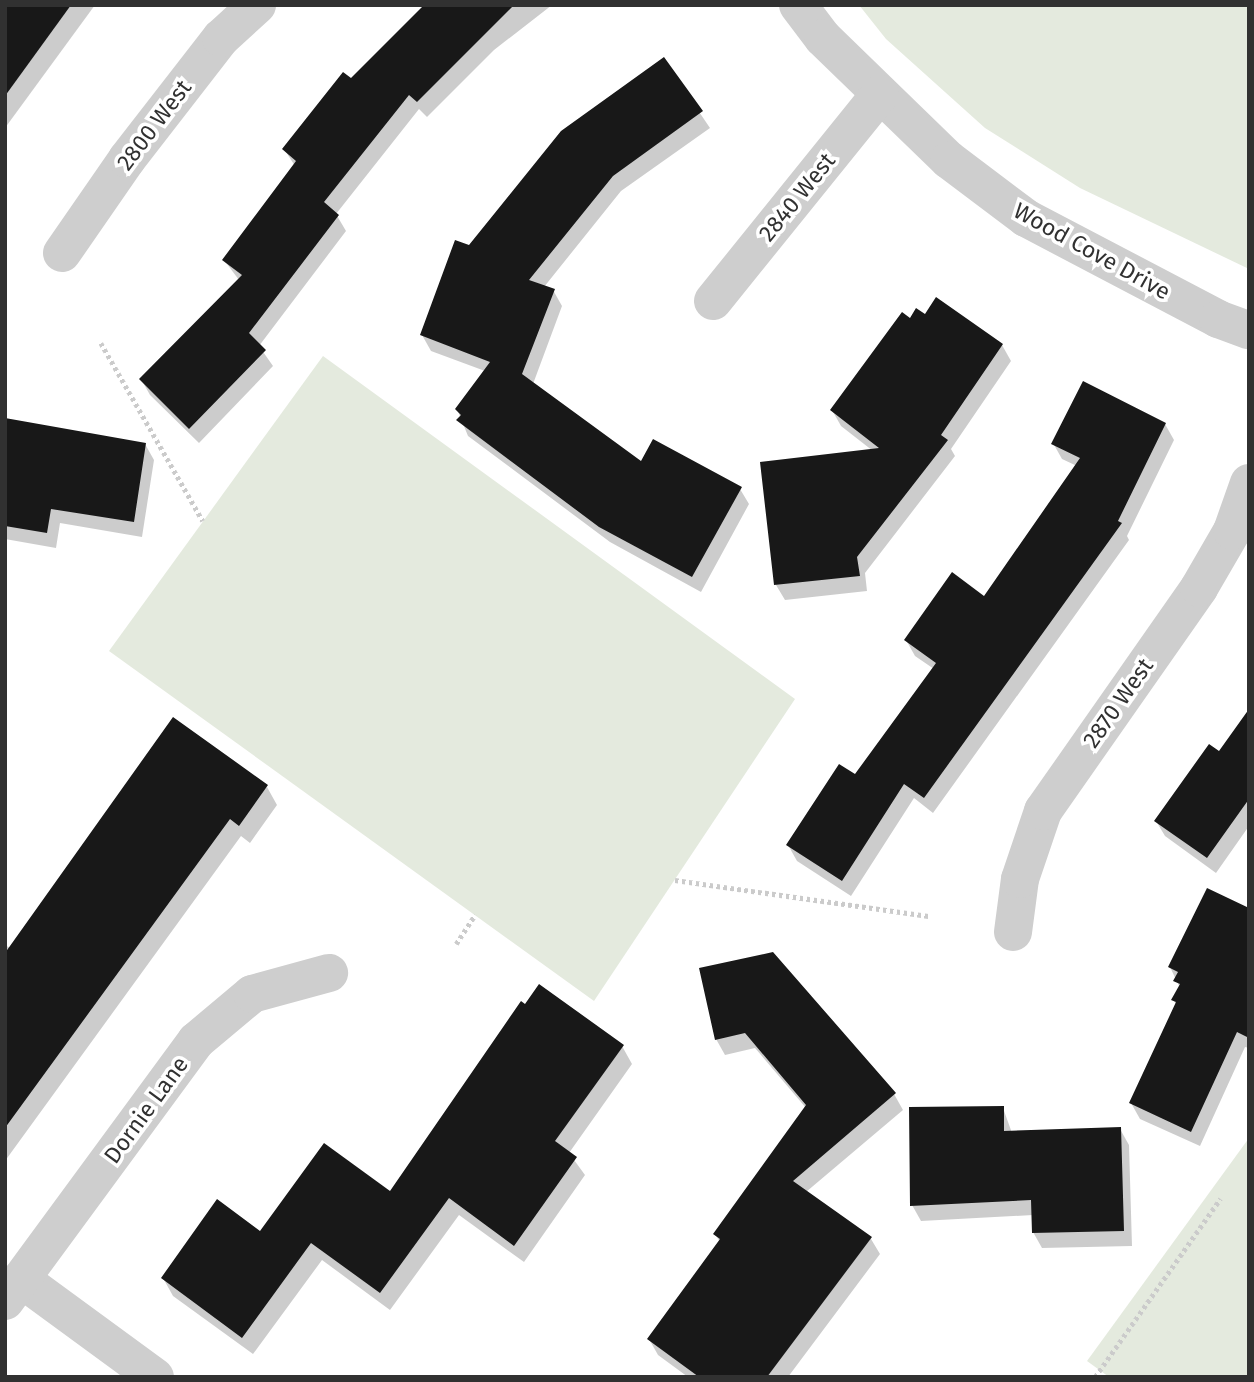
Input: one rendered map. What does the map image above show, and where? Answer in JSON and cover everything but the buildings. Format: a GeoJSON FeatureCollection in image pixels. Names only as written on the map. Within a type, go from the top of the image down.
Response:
{"type":"FeatureCollection","features":[{"type":"Feature","properties":{"kind":"street","name":"2800 West"},"geometry":{"type":"LineString","coordinates":[[62,253],[221,38],[257,5]]}},
{"type":"Feature","properties":{"kind":"street","name":"Wood Cove Drive"},"geometry":{"type":"LineString","coordinates":[[798,5],[823,38],[949,160],[1026,218],[1218,319],[1249,330]]}},
{"type":"Feature","properties":{"kind":"street","name":"2840 West"},"geometry":{"type":"LineString","coordinates":[[713,301],[880,93]]}},
{"type":"Feature","properties":{"kind":"street","name":"2870 West"},"geometry":{"type":"LineString","coordinates":[[1013,932],[1020,879],[1044,811],[1199,588],[1232,531],[1249,483]]}},
{"type":"Feature","properties":{"kind":"street","name":"Dornie Lane"},"geometry":{"type":"LineString","coordinates":[[13,1290],[196,1041],[252,994],[329,973]]}},
{"type":"Feature","properties":{"kind":"street"},"geometry":{"type":"LineString","coordinates":[[13,1290],[155,1377]]}},
{"type":"Feature","properties":{"kind":"path"},"geometry":{"type":"LineString","coordinates":[[101,343],[203,522]]}},
{"type":"Feature","properties":{"kind":"path"},"geometry":{"type":"LineString","coordinates":[[675,880],[928,916]]}},
{"type":"Feature","properties":{"kind":"path"},"geometry":{"type":"LineString","coordinates":[[456,944],[475,915]]}},
{"type":"Feature","properties":{"kind":"path"},"geometry":{"type":"LineString","coordinates":[[1095,1377],[1220,1199]]}},
{"type":"Feature","properties":{"kind":"shaded area"},"geometry":{"type":"Polygon","coordinates":[[[859,5],[1249,5],[1249,269],[1080,188],[985,128],[886,39],[859,5]]]}},
{"type":"Feature","properties":{"kind":"shaded area"},"geometry":{"type":"Polygon","coordinates":[[[323,356],[795,699],[594,1001],[109,651],[323,356]]]}},
{"type":"Feature","properties":{"kind":"shaded area"},"geometry":{"type":"Polygon","coordinates":[[[1249,1138],[1249,1377],[1109,1377],[1087,1361],[1249,1138]]]}}]}
